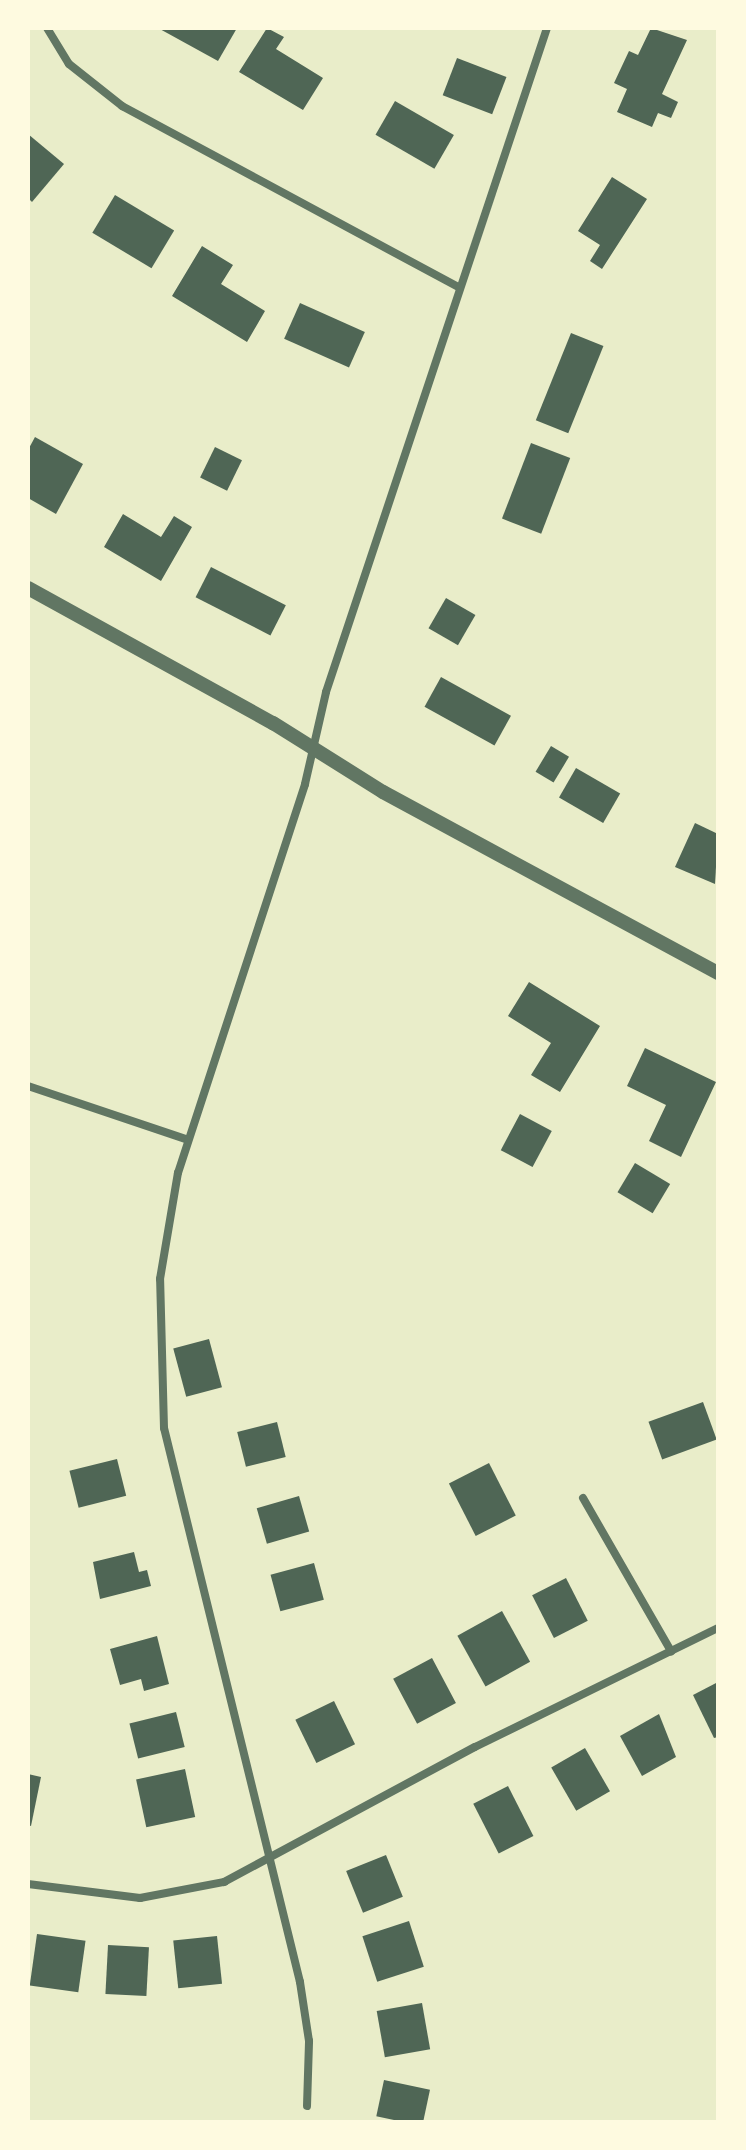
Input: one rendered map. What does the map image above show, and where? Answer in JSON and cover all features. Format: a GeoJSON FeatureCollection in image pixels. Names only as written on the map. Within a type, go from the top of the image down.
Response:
{"type":"FeatureCollection","features":[{"type":"Feature","properties":{"kind":"street"},"geometry":{"type":"LineString","coordinates":[[47,28],[69,64],[122,106],[458,287]]}},
{"type":"Feature","properties":{"kind":"street"},"geometry":{"type":"LineString","coordinates":[[307,2106],[309,2041],[303,1997],[164,1428],[160,1279],[188,1140],[315,748],[326,692],[458,287],[547,28]]}},
{"type":"Feature","properties":{"kind":"street"},"geometry":{"type":"LineString","coordinates":[[28,588],[315,748],[383,792],[718,973]]}},
{"type":"Feature","properties":{"kind":"street"},"geometry":{"type":"LineString","coordinates":[[28,1086],[188,1140]]}},
{"type":"Feature","properties":{"kind":"street"},"geometry":{"type":"LineString","coordinates":[[583,1498],[671,1651]]}},
{"type":"Feature","properties":{"kind":"street"},"geometry":{"type":"LineString","coordinates":[[28,1884],[140,1898],[224,1882],[271,1861],[475,1747],[718,1628]]}},
{"type":"Feature","properties":{"kind":"building"},"geometry":{"type":"Polygon","coordinates":[[[158,28],[237,28],[218,61],[158,28]]]}},
{"type":"Feature","properties":{"kind":"building"},"geometry":{"type":"Polygon","coordinates":[[[267,28],[284,37],[276,49],[323,78],[303,110],[239,72],[267,28]]]}},
{"type":"Feature","properties":{"kind":"building"},"geometry":{"type":"Polygon","coordinates":[[[651,28],[687,40],[662,94],[678,102],[671,118],[658,113],[652,127],[617,112],[627,89],[614,83],[629,51],[638,55],[651,28]]]}},
{"type":"Feature","properties":{"kind":"building"},"geometry":{"type":"Polygon","coordinates":[[[457,58],[506,77],[492,114],[443,95],[457,58]]]}},
{"type":"Feature","properties":{"kind":"building"},"geometry":{"type":"Polygon","coordinates":[[[395,101],[454,135],[434,169],[376,135],[395,101]]]}},
{"type":"Feature","properties":{"kind":"building"},"geometry":{"type":"Polygon","coordinates":[[[28,134],[64,164],[32,202],[28,198],[28,134]]]}},
{"type":"Feature","properties":{"kind":"building"},"geometry":{"type":"Polygon","coordinates":[[[612,177],[647,199],[602,269],[590,261],[600,245],[578,231],[612,177]]]}},
{"type":"Feature","properties":{"kind":"building"},"geometry":{"type":"Polygon","coordinates":[[[115,195],[174,231],[151,268],[92,233],[115,195]]]}},
{"type":"Feature","properties":{"kind":"building"},"geometry":{"type":"Polygon","coordinates":[[[202,246],[233,265],[221,284],[265,311],[247,342],[172,296],[202,246]]]}},
{"type":"Feature","properties":{"kind":"building"},"geometry":{"type":"Polygon","coordinates":[[[300,303],[365,332],[349,368],[284,339],[300,303]]]}},
{"type":"Feature","properties":{"kind":"building"},"geometry":{"type":"Polygon","coordinates":[[[571,333],[603,346],[568,433],[536,420],[571,333]]]}},
{"type":"Feature","properties":{"kind":"building"},"geometry":{"type":"Polygon","coordinates":[[[35,437],[83,464],[56,514],[28,498],[28,450],[35,437]]]}},
{"type":"Feature","properties":{"kind":"building"},"geometry":{"type":"Polygon","coordinates":[[[531,443],[570,458],[541,534],[502,519],[531,443]]]}},
{"type":"Feature","properties":{"kind":"building"},"geometry":{"type":"Polygon","coordinates":[[[215,447],[242,460],[227,491],[200,478],[215,447]]]}},
{"type":"Feature","properties":{"kind":"building"},"geometry":{"type":"Polygon","coordinates":[[[123,514],[161,537],[174,516],[192,527],[161,581],[104,547],[123,514]]]}},
{"type":"Feature","properties":{"kind":"building"},"geometry":{"type":"Polygon","coordinates":[[[211,567],[286,605],[270,635],[196,597],[211,567]]]}},
{"type":"Feature","properties":{"kind":"building"},"geometry":{"type":"Polygon","coordinates":[[[446,598],[475,615],[458,645],[428,628],[446,598]]]}},
{"type":"Feature","properties":{"kind":"building"},"geometry":{"type":"Polygon","coordinates":[[[441,677],[511,716],[494,746],[425,707],[441,677]]]}},
{"type":"Feature","properties":{"kind":"building"},"geometry":{"type":"Polygon","coordinates":[[[551,746],[569,757],[554,783],[536,772],[551,746]]]}},
{"type":"Feature","properties":{"kind":"building"},"geometry":{"type":"Polygon","coordinates":[[[576,768],[620,794],[603,823],[559,797],[576,768]]]}},
{"type":"Feature","properties":{"kind":"building"},"geometry":{"type":"Polygon","coordinates":[[[695,823],[718,834],[715,884],[675,867],[695,823]]]}},
{"type":"Feature","properties":{"kind":"building"},"geometry":{"type":"Polygon","coordinates":[[[529,982],[600,1026],[560,1092],[531,1075],[551,1043],[508,1016],[529,982]]]}},
{"type":"Feature","properties":{"kind":"building"},"geometry":{"type":"Polygon","coordinates":[[[645,1048],[716,1082],[681,1157],[649,1141],[666,1105],[627,1086],[645,1048]]]}},
{"type":"Feature","properties":{"kind":"building"},"geometry":{"type":"Polygon","coordinates":[[[520,1114],[552,1131],[533,1167],[501,1150],[520,1114]]]}},
{"type":"Feature","properties":{"kind":"building"},"geometry":{"type":"Polygon","coordinates":[[[635,1163],[670,1184],[653,1213],[617,1192],[635,1163]]]}},
{"type":"Feature","properties":{"kind":"building"},"geometry":{"type":"Polygon","coordinates":[[[209,1339],[222,1387],[186,1397],[173,1349],[209,1339]]]}},
{"type":"Feature","properties":{"kind":"building"},"geometry":{"type":"Polygon","coordinates":[[[703,1402],[717,1440],[662,1459],[648,1422],[703,1402]]]}},
{"type":"Feature","properties":{"kind":"building"},"geometry":{"type":"Polygon","coordinates":[[[277,1422],[286,1457],[246,1467],[237,1432],[277,1422]]]}},
{"type":"Feature","properties":{"kind":"building"},"geometry":{"type":"Polygon","coordinates":[[[117,1459],[126,1496],[79,1508],[69,1471],[117,1459]]]}},
{"type":"Feature","properties":{"kind":"building"},"geometry":{"type":"Polygon","coordinates":[[[489,1463],[516,1516],[476,1536],[449,1483],[489,1463]]]}},
{"type":"Feature","properties":{"kind":"building"},"geometry":{"type":"Polygon","coordinates":[[[299,1496],[309,1532],[267,1544],[257,1508],[299,1496]]]}},
{"type":"Feature","properties":{"kind":"building"},"geometry":{"type":"Polygon","coordinates":[[[134,1552],[139,1572],[147,1570],[151,1586],[100,1599],[93,1562],[134,1552]]]}},
{"type":"Feature","properties":{"kind":"building"},"geometry":{"type":"Polygon","coordinates":[[[314,1563],[324,1600],[280,1611],[271,1575],[314,1563]]]}},
{"type":"Feature","properties":{"kind":"building"},"geometry":{"type":"Polygon","coordinates":[[[566,1578],[588,1621],[554,1638],[532,1595],[566,1578]]]}},
{"type":"Feature","properties":{"kind":"building"},"geometry":{"type":"Polygon","coordinates":[[[502,1611],[530,1662],[486,1686],[457,1636],[502,1611]]]}},
{"type":"Feature","properties":{"kind":"building"},"geometry":{"type":"Polygon","coordinates":[[[157,1636],[169,1684],[144,1691],[141,1679],[120,1685],[110,1649],[157,1636]]]}},
{"type":"Feature","properties":{"kind":"building"},"geometry":{"type":"Polygon","coordinates":[[[432,1658],[456,1703],[417,1724],[393,1679],[432,1658]]]}},
{"type":"Feature","properties":{"kind":"building"},"geometry":{"type":"Polygon","coordinates":[[[718,1682],[718,1737],[714,1738],[693,1695],[718,1682]]]}},
{"type":"Feature","properties":{"kind":"building"},"geometry":{"type":"Polygon","coordinates":[[[334,1701],[355,1744],[316,1763],[295,1720],[334,1701]]]}},
{"type":"Feature","properties":{"kind":"building"},"geometry":{"type":"Polygon","coordinates":[[[176,1712],[185,1747],[138,1759],[129,1724],[176,1712]]]}},
{"type":"Feature","properties":{"kind":"building"},"geometry":{"type":"Polygon","coordinates":[[[659,1714],[676,1757],[642,1776],[620,1736],[659,1714]]]}},
{"type":"Feature","properties":{"kind":"building"},"geometry":{"type":"Polygon","coordinates":[[[585,1748],[610,1791],[576,1811],[551,1768],[585,1748]]]}},
{"type":"Feature","properties":{"kind":"building"},"geometry":{"type":"Polygon","coordinates":[[[185,1769],[195,1817],[146,1827],[136,1779],[185,1769]]]}},
{"type":"Feature","properties":{"kind":"building"},"geometry":{"type":"Polygon","coordinates":[[[28,1774],[41,1777],[31,1826],[28,1825],[28,1774]]]}},
{"type":"Feature","properties":{"kind":"building"},"geometry":{"type":"Polygon","coordinates":[[[508,1786],[533,1836],[499,1854],[473,1804],[508,1786]]]}},
{"type":"Feature","properties":{"kind":"building"},"geometry":{"type":"Polygon","coordinates":[[[386,1855],[403,1897],[363,1913],[346,1871],[386,1855]]]}},
{"type":"Feature","properties":{"kind":"building"},"geometry":{"type":"Polygon","coordinates":[[[409,1921],[424,1967],[377,1982],[362,1936],[409,1921]]]}},
{"type":"Feature","properties":{"kind":"building"},"geometry":{"type":"Polygon","coordinates":[[[37,1934],[86,1941],[78,1992],[30,1985],[37,1934]]]}},
{"type":"Feature","properties":{"kind":"building"},"geometry":{"type":"Polygon","coordinates":[[[217,1936],[222,1984],[178,1988],[173,1941],[217,1936]]]}},
{"type":"Feature","properties":{"kind":"building"},"geometry":{"type":"Polygon","coordinates":[[[108,1945],[149,1947],[146,1996],[105,1994],[108,1945]]]}},
{"type":"Feature","properties":{"kind":"building"},"geometry":{"type":"Polygon","coordinates":[[[422,2003],[430,2049],[385,2057],[377,2011],[422,2003]]]}},
{"type":"Feature","properties":{"kind":"building"},"geometry":{"type":"Polygon","coordinates":[[[384,2080],[430,2090],[423,2122],[376,2116],[384,2080]]]}}]}
